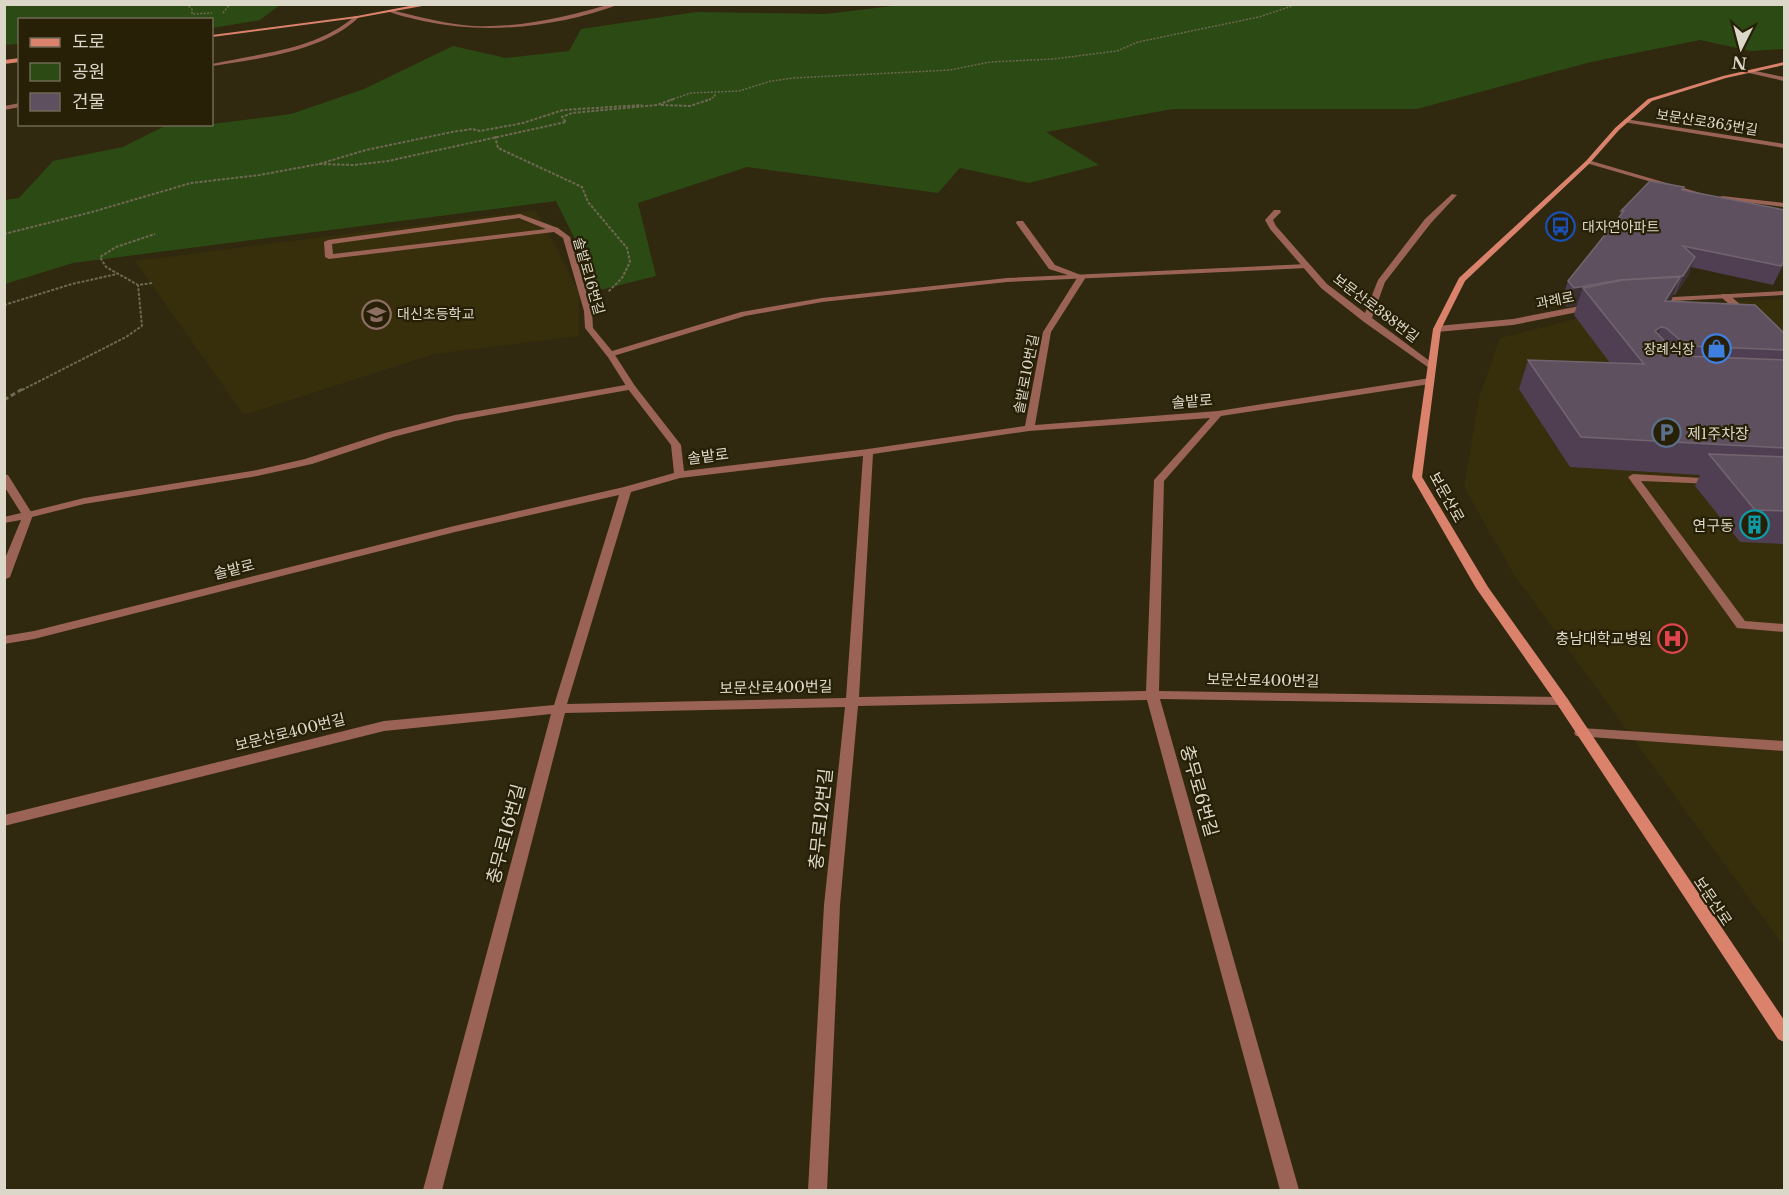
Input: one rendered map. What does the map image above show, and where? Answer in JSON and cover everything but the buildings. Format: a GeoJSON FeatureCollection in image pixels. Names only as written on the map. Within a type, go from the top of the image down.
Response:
{"type":"FeatureCollection","features":[{"type":"Feature","properties":{"kind":"main road"},"geometry":{"type":"LineString","coordinates":[[213,36],[357,17],[431,4]]}},
{"type":"Feature","properties":{"kind":"main road","name":"보문산로"},"geometry":{"type":"LineString","coordinates":[[1785,64],[1650,100],[1625,121],[1588,162],[1462,280],[1437,329],[1417,477],[1482,588],[1562,701],[1581,733],[1785,1034]]}},
{"type":"Feature","properties":{"kind":"street"},"geometry":{"type":"LineString","coordinates":[[390,11],[444,24],[495,27],[553,21],[618,4]]}},
{"type":"Feature","properties":{"kind":"street"},"geometry":{"type":"LineString","coordinates":[[213,65],[327,38],[350,25],[357,17]]}},
{"type":"Feature","properties":{"kind":"street"},"geometry":{"type":"LineString","coordinates":[[1750,72],[1785,79]]}},
{"type":"Feature","properties":{"kind":"street","name":"보문산로365번길"},"geometry":{"type":"LineString","coordinates":[[1625,121],[1785,146]]}},
{"type":"Feature","properties":{"kind":"street"},"geometry":{"type":"LineString","coordinates":[[1588,162],[1710,197],[1785,205]]}},
{"type":"Feature","properties":{"kind":"street"},"geometry":{"type":"LineString","coordinates":[[1367,320],[1381,282],[1428,221],[1454,195]]}},
{"type":"Feature","properties":{"kind":"street","name":"보문산로388번길"},"geometry":{"type":"LineString","coordinates":[[1277,212],[1269,220],[1324,286],[1432,367]]}},
{"type":"Feature","properties":{"kind":"street","name":"솔밭로16번길"},"geometry":{"type":"LineString","coordinates":[[555,230],[329,257],[328,242],[520,216],[555,230],[566,237],[588,311],[589,328],[676,445],[679,475]]}},
{"type":"Feature","properties":{"kind":"street"},"geometry":{"type":"LineString","coordinates":[[1020,223],[1052,267],[1082,278]]}},
{"type":"Feature","properties":{"kind":"street"},"geometry":{"type":"LineString","coordinates":[[610,354],[744,314],[822,300],[1007,280],[1307,266]]}},
{"type":"Feature","properties":{"kind":"street","name":"솔밭로10번길"},"geometry":{"type":"LineString","coordinates":[[1029,428],[1047,332],[1082,278]]}},
{"type":"Feature","properties":{"kind":"street"},"geometry":{"type":"LineString","coordinates":[[1647,301],[1785,293]]}},
{"type":"Feature","properties":{"kind":"street"},"geometry":{"type":"LineString","coordinates":[[1725,296],[1751,318]]}},
{"type":"Feature","properties":{"kind":"street","name":"과례로"},"geometry":{"type":"LineString","coordinates":[[1437,329],[1514,322],[1602,305]]}},
{"type":"Feature","properties":{"kind":"street","name":"솔밭로"},"geometry":{"type":"LineString","coordinates":[[4,640],[34,635],[679,475],[868,452],[1029,428],[1218,414],[1431,381]]}},
{"type":"Feature","properties":{"kind":"street"},"geometry":{"type":"LineString","coordinates":[[4,520],[84,501],[257,473],[308,462],[389,435],[455,418],[631,387]]}},
{"type":"Feature","properties":{"kind":"street","name":"충무로6번길"},"geometry":{"type":"LineString","coordinates":[[1218,414],[1159,480],[1152,695],[1290,1191]]}},
{"type":"Feature","properties":{"kind":"street","name":"충무로12번길"},"geometry":{"type":"LineString","coordinates":[[818,1191],[832,904],[852,701],[868,452]]}},
{"type":"Feature","properties":{"kind":"street"},"geometry":{"type":"LineString","coordinates":[[4,477],[28,515]]}},
{"type":"Feature","properties":{"kind":"street"},"geometry":{"type":"LineString","coordinates":[[1726,481],[1633,477],[1741,626],[1785,628]]}},
{"type":"Feature","properties":{"kind":"street","name":"충무로16번길"},"geometry":{"type":"LineString","coordinates":[[433,1191],[559,709],[626,490]]}},
{"type":"Feature","properties":{"kind":"street"},"geometry":{"type":"LineString","coordinates":[[4,577],[28,515]]}},
{"type":"Feature","properties":{"kind":"street","name":"보문산로400번길"},"geometry":{"type":"LineString","coordinates":[[4,821],[384,726],[559,709],[1152,695],[1562,701]]}},
{"type":"Feature","properties":{"kind":"street"},"geometry":{"type":"LineString","coordinates":[[1581,733],[1785,746]]}},
{"type":"Feature","properties":{"kind":"path"},"geometry":{"type":"LineString","coordinates":[[137,4],[181,4]]}},
{"type":"Feature","properties":{"kind":"path"},"geometry":{"type":"LineString","coordinates":[[186,4],[195,14],[225,12],[230,4]]}},
{"type":"Feature","properties":{"kind":"path"},"geometry":{"type":"LineString","coordinates":[[319,164],[348,166],[401,159],[534,127],[566,122],[562,117],[572,113],[657,105],[691,93],[738,91],[771,81],[950,70],[990,62],[1053,59],[1117,51],[1138,42],[1258,17],[1298,4]]}},
{"type":"Feature","properties":{"kind":"path"},"geometry":{"type":"LineString","coordinates":[[4,234],[92,212],[191,183],[260,175],[319,164],[366,150],[452,132],[472,129],[480,131],[523,123],[575,108],[697,106],[715,96],[714,93]]}},
{"type":"Feature","properties":{"kind":"path"},"geometry":{"type":"LineString","coordinates":[[152,282],[138,285],[118,274],[101,261],[100,256],[155,234]]}},
{"type":"Feature","properties":{"kind":"path"},"geometry":{"type":"LineString","coordinates":[[4,305],[72,284],[118,274]]}},
{"type":"Feature","properties":{"kind":"path"},"geometry":{"type":"LineString","coordinates":[[4,400],[87,355],[126,337],[142,326],[138,285]]}},
{"type":"Feature","properties":{"kind":"shaded area","name":"대신초등학교"},"geometry":{"type":"Polygon","coordinates":[[[536,210],[579,292],[579,336],[434,354],[244,415],[135,261],[536,210]]]}},
{"type":"Feature","properties":{"kind":"shaded area","name":"충남대학교병원"},"geometry":{"type":"Polygon","coordinates":[[[1784,299],[1784,946],[1515,576],[1464,487],[1479,398],[1500,338],[1620,308],[1784,299]]]}},
{"type":"Feature","properties":{"kind":"green space"},"geometry":{"type":"Polygon","coordinates":[[[5,4],[280,5],[260,20],[213,28],[213,18],[18,18],[18,44],[5,45],[5,4]]]}},
{"type":"Feature","properties":{"kind":"green space"},"geometry":{"type":"Polygon","coordinates":[[[901,5],[1784,5],[1784,49],[1751,51],[1700,40],[1591,62],[1417,109],[1173,109],[1046,132],[1099,165],[1029,183],[960,168],[938,193],[747,167],[638,203],[656,276],[600,290],[556,201],[73,263],[5,284],[5,200],[19,198],[53,161],[123,147],[165,126],[213,126],[213,124],[291,114],[364,89],[453,46],[506,58],[569,51],[581,29],[696,12],[825,14],[901,5]]]}},
{"type":"Feature","properties":{"kind":"place","name":"대자연아파트"},"geometry":{"type":"Point","coordinates":[1561,227]}},
{"type":"Feature","properties":{"kind":"place","name":"대신초등학교"},"geometry":{"type":"Point","coordinates":[376,314]}},
{"type":"Feature","properties":{"kind":"place","name":"장례식장"},"geometry":{"type":"Point","coordinates":[1716,349]}},
{"type":"Feature","properties":{"kind":"place","name":"제1주차장"},"geometry":{"type":"Point","coordinates":[1666,433]}},
{"type":"Feature","properties":{"kind":"place","name":"연구동"},"geometry":{"type":"Point","coordinates":[1755,525]}},
{"type":"Feature","properties":{"kind":"place","name":"충남대학교병원"},"geometry":{"type":"Point","coordinates":[1673,638]}}]}
